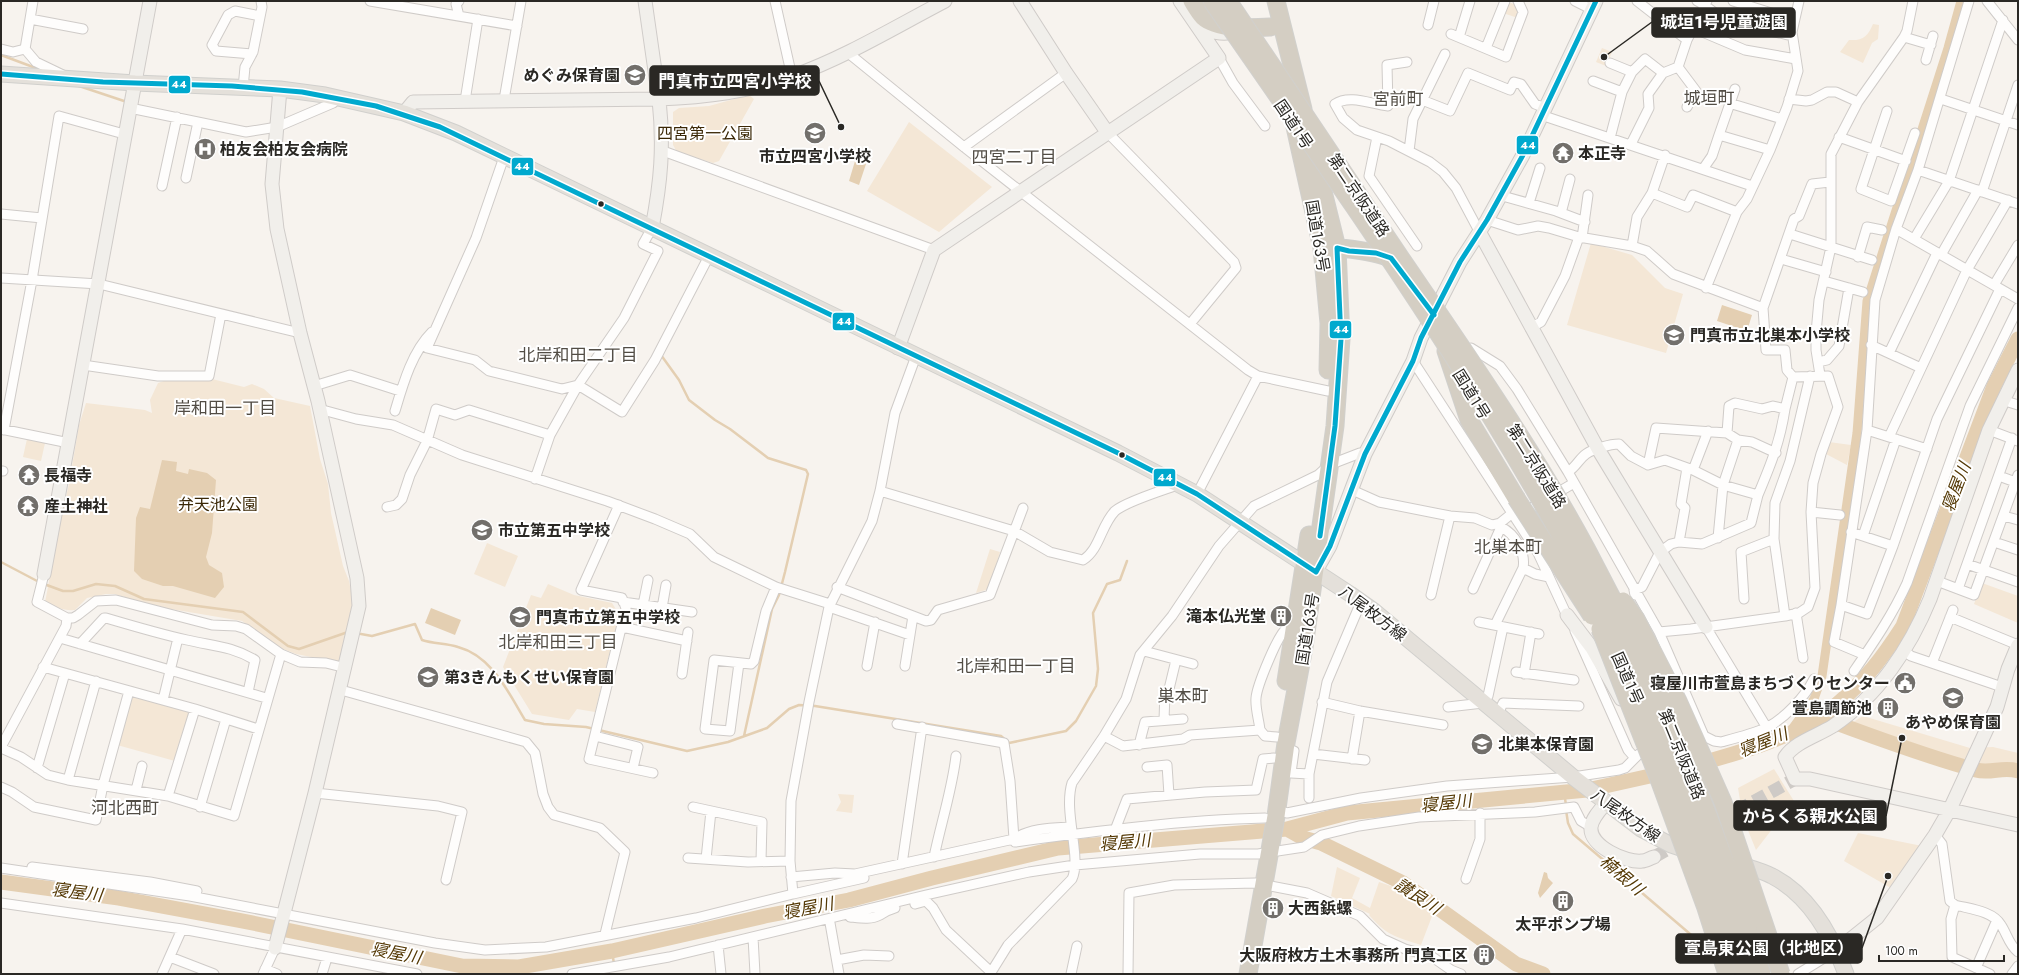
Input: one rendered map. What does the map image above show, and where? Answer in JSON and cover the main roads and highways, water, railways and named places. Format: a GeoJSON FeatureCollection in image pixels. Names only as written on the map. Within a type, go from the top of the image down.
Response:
{"type":"FeatureCollection","features":[{"type":"Feature","properties":{"kind":"highway"},"geometry":{"type":"LineString","coordinates":[[1192,1],[1202,16],[1212,23],[1246,28],[1276,26]]}},
{"type":"Feature","properties":{"kind":"highway","name":"国道1号"},"geometry":{"type":"LineString","coordinates":[[1208,1],[1352,209],[1443,347],[1536,498],[1581,580],[1624,665],[1676,787],[1702,854],[1744,974]]}},
{"type":"Feature","properties":{"kind":"highway","name":"第二京阪道路"},"geometry":{"type":"LineString","coordinates":[[1212,1],[1446,346],[1556,527],[1624,657],[1645,704],[1703,848],[1744,974]]}},
{"type":"Feature","properties":{"kind":"highway","name":"国道1号"},"geometry":{"type":"LineString","coordinates":[[1230,1],[1462,342],[1568,512],[1622,611],[1662,695],[1727,861],[1764,974]]}},
{"type":"Feature","properties":{"kind":"highway","name":"第二京阪道路"},"geometry":{"type":"LineString","coordinates":[[1230,1],[1459,343],[1552,488],[1586,548],[1638,650],[1686,760],[1718,844],[1764,974]]}},
{"type":"Feature","properties":{"kind":"highway"},"geometry":{"type":"LineString","coordinates":[[1235,1],[1250,20],[1258,24],[1276,26]]}},
{"type":"Feature","properties":{"kind":"highway","name":"国道163号"},"geometry":{"type":"LineString","coordinates":[[1264,1],[1276,26]]}},
{"type":"Feature","properties":{"kind":"highway","name":"国道163号"},"geometry":{"type":"LineString","coordinates":[[1276,1],[1276,26],[1310,190],[1330,248],[1341,339],[1335,426],[1324,470],[1310,568],[1304,647],[1279,748]]}},
{"type":"Feature","properties":{"kind":"highway"},"geometry":{"type":"LineString","coordinates":[[1330,248],[1376,253],[1391,258],[1437,309],[1470,348],[1564,496],[1568,512]]}},
{"type":"Feature","properties":{"kind":"highway","name":"国道163号"},"geometry":{"type":"LineString","coordinates":[[1240,974],[1272,815],[1279,748],[1295,628],[1310,568],[1327,536],[1324,470],[1328,391],[1330,248]]}},
{"type":"Feature","properties":{"kind":"highway"},"geometry":{"type":"LineString","coordinates":[[1437,309],[1469,420],[1516,498],[1624,665]]}},
{"type":"Feature","properties":{"kind":"highway"},"geometry":{"type":"LineString","coordinates":[[1556,527],[1600,631],[1660,782],[1703,900],[1727,974]]}},
{"type":"Feature","properties":{"kind":"highway"},"geometry":{"type":"LineString","coordinates":[[1586,548],[1636,619],[1678,701],[1723,802],[1781,974]]}},
{"type":"Feature","properties":{"kind":"highway","name":"国道163号"},"geometry":{"type":"LineString","coordinates":[[1248,974],[1259,884]]}},
{"type":"Feature","properties":{"kind":"main road","name":"八尾枚方線"},"geometry":{"type":"LineString","coordinates":[[1,74],[135,83],[280,89],[339,97],[404,113],[456,133],[898,348],[1118,453],[1197,494],[1361,602],[1498,714],[1573,778],[1641,830],[1657,838],[1702,854],[1756,869],[1772,875],[1785,884],[1798,895],[1818,918],[1837,950],[1846,974]]}},
{"type":"Feature","properties":{"kind":"waterway"},"geometry":{"type":"LineString","coordinates":[[1790,732],[1814,699],[1822,676],[1857,433],[1867,301],[1948,48],[1961,1]]}},
{"type":"Feature","properties":{"kind":"waterway"},"geometry":{"type":"LineString","coordinates":[[1,55],[41,70]]}},
{"type":"Feature","properties":{"kind":"waterway"},"geometry":{"type":"LineString","coordinates":[[79,86],[127,102]]}},
{"type":"Feature","properties":{"kind":"waterway","name":"寝屋川"},"geometry":{"type":"LineString","coordinates":[[1695,765],[1775,740],[1822,717],[1856,687],[1881,658],[1903,626],[1994,386],[2018,339]]}},
{"type":"Feature","properties":{"kind":"waterway"},"geometry":{"type":"LineString","coordinates":[[661,355],[679,380],[689,400],[768,458],[806,470],[808,474],[779,595],[772,609],[744,736]]}},
{"type":"Feature","properties":{"kind":"waterway"},"geometry":{"type":"LineString","coordinates":[[361,634],[372,636],[415,624],[422,640],[458,647],[480,658],[498,676],[525,720],[544,724],[586,727],[687,751],[728,742],[767,728],[789,709],[799,705],[815,706],[1001,736],[1009,743],[1066,731],[1076,721],[1096,686],[1098,669],[1093,613],[1107,584],[1120,580],[1127,561]]}},
{"type":"Feature","properties":{"kind":"waterway"},"geometry":{"type":"LineString","coordinates":[[1,562],[39,582]]}},
{"type":"Feature","properties":{"kind":"waterway"},"geometry":{"type":"LineString","coordinates":[[44,584],[63,591],[73,591],[96,584],[115,586],[144,599],[243,612],[288,646],[299,649],[348,632]]}},
{"type":"Feature","properties":{"kind":"waterway"},"geometry":{"type":"LineString","coordinates":[[1825,719],[1957,765],[1981,771],[2007,769],[2018,771]]}},
{"type":"Feature","properties":{"kind":"waterway","name":"寝屋川"},"geometry":{"type":"LineString","coordinates":[[1,882],[119,898],[238,920],[462,966],[519,967],[612,951],[765,916],[849,900],[932,878],[1058,848],[1287,829],[1347,813],[1587,790],[1668,772]]}},
{"type":"Feature","properties":{"kind":"waterway","name":"楠根川"},"geometry":{"type":"LineString","coordinates":[[1564,792],[1566,805]]}},
{"type":"Feature","properties":{"kind":"waterway","name":"楠根川"},"geometry":{"type":"LineString","coordinates":[[1566,810],[1568,823],[1573,834],[1703,945]]}},
{"type":"Feature","properties":{"kind":"waterway","name":"讃良川"},"geometry":{"type":"LineString","coordinates":[[1287,829],[1303,838],[1321,843],[1403,883],[1516,964],[1543,974]]}},
{"type":"Feature","properties":{"kind":"waterway"},"geometry":{"type":"LineString","coordinates":[[612,951],[614,964]]}},
{"type":"Feature","properties":{"kind":"tunnel"},"geometry":{"type":"LineString","coordinates":[[1704,829],[1795,779]]}},
{"type":"Feature","properties":{"kind":"tunnel"},"geometry":{"type":"LineString","coordinates":[[1654,857],[1681,842]]}},
{"type":"Feature","properties":{"kind":"place","name":"城垣1号児童遊園"},"geometry":{"type":"Point","coordinates":[1604,57]}},
{"type":"Feature","properties":{"kind":"place","name":"めぐみ保育園"},"geometry":{"type":"Point","coordinates":[635,75]}},
{"type":"Feature","properties":{"kind":"place","name":"門真市立四宮小学校"},"geometry":{"type":"Point","coordinates":[841,127]}},
{"type":"Feature","properties":{"kind":"place","name":"市立四宮小学校"},"geometry":{"type":"Point","coordinates":[815,133]}},
{"type":"Feature","properties":{"kind":"place","name":"柏友会柏友会病院"},"geometry":{"type":"Point","coordinates":[205,149]}},
{"type":"Feature","properties":{"kind":"place","name":"本正寺"},"geometry":{"type":"Point","coordinates":[1563,153]}},
{"type":"Feature","properties":{"kind":"place","name":"門真市立北巣本小学校"},"geometry":{"type":"Point","coordinates":[1674,335]}},
{"type":"Feature","properties":{"kind":"place","name":"長福寺"},"geometry":{"type":"Point","coordinates":[29,475]}},
{"type":"Feature","properties":{"kind":"place","name":"産土神社"},"geometry":{"type":"Point","coordinates":[28,506]}},
{"type":"Feature","properties":{"kind":"place","name":"市立第五中学校"},"geometry":{"type":"Point","coordinates":[482,530]}},
{"type":"Feature","properties":{"kind":"place","name":"滝本仏光堂"},"geometry":{"type":"Point","coordinates":[1281,616]}},
{"type":"Feature","properties":{"kind":"place","name":"門真市立第五中学校"},"geometry":{"type":"Point","coordinates":[520,617]}},
{"type":"Feature","properties":{"kind":"place","name":"第３きんもくせい保育園"},"geometry":{"type":"Point","coordinates":[428,677]}},
{"type":"Feature","properties":{"kind":"place","name":"寝屋川市萱島まちづくりセンター"},"geometry":{"type":"Point","coordinates":[1905,683]}},
{"type":"Feature","properties":{"kind":"place","name":"あやめ保育園"},"geometry":{"type":"Point","coordinates":[1953,698]}},
{"type":"Feature","properties":{"kind":"place","name":"萱島調節池"},"geometry":{"type":"Point","coordinates":[1888,708]}},
{"type":"Feature","properties":{"kind":"place","name":"からくる親水公園"},"geometry":{"type":"Point","coordinates":[1902,738]}},
{"type":"Feature","properties":{"kind":"place","name":"北巣本保育園"},"geometry":{"type":"Point","coordinates":[1482,744]}},
{"type":"Feature","properties":{"kind":"place","name":"萱島東公園（北地区）"},"geometry":{"type":"Point","coordinates":[1888,876]}},
{"type":"Feature","properties":{"kind":"place","name":"太平ポンプ場"},"geometry":{"type":"Point","coordinates":[1563,901]}},
{"type":"Feature","properties":{"kind":"place","name":"大西鋲螺"},"geometry":{"type":"Point","coordinates":[1273,908]}},
{"type":"Feature","properties":{"kind":"place","name":"大阪府枚方土木事務所 門真工区"},"geometry":{"type":"Point","coordinates":[1484,955]}},
{"type":"Feature","properties":{"kind":"district","name":"城垣町"},"geometry":{"type":"Point","coordinates":[1709,98]}},
{"type":"Feature","properties":{"kind":"district","name":"宮前町"},"geometry":{"type":"Point","coordinates":[1398,99]}},
{"type":"Feature","properties":{"kind":"district","name":"四宮二丁目"},"geometry":{"type":"Point","coordinates":[1014,157]}},
{"type":"Feature","properties":{"kind":"district","name":"北岸和田二丁目"},"geometry":{"type":"Point","coordinates":[578,355]}},
{"type":"Feature","properties":{"kind":"district","name":"岸和田一丁目"},"geometry":{"type":"Point","coordinates":[225,408]}},
{"type":"Feature","properties":{"kind":"district","name":"北巣本町"},"geometry":{"type":"Point","coordinates":[1508,547]}},
{"type":"Feature","properties":{"kind":"district","name":"北岸和田三丁目"},"geometry":{"type":"Point","coordinates":[558,642]}},
{"type":"Feature","properties":{"kind":"district","name":"北岸和田一丁目"},"geometry":{"type":"Point","coordinates":[1016,666]}},
{"type":"Feature","properties":{"kind":"district","name":"巣本町"},"geometry":{"type":"Point","coordinates":[1183,696]}},
{"type":"Feature","properties":{"kind":"district","name":"河北西町"},"geometry":{"type":"Point","coordinates":[125,808]}},
{"type":"Feature","properties":{"kind":"park label","name":"四宮第一公園"},"geometry":{"type":"Point","coordinates":[705,133]}},
{"type":"Feature","properties":{"kind":"park label","name":"弁天池公園"},"geometry":{"type":"Point","coordinates":[218,504]}}]}
